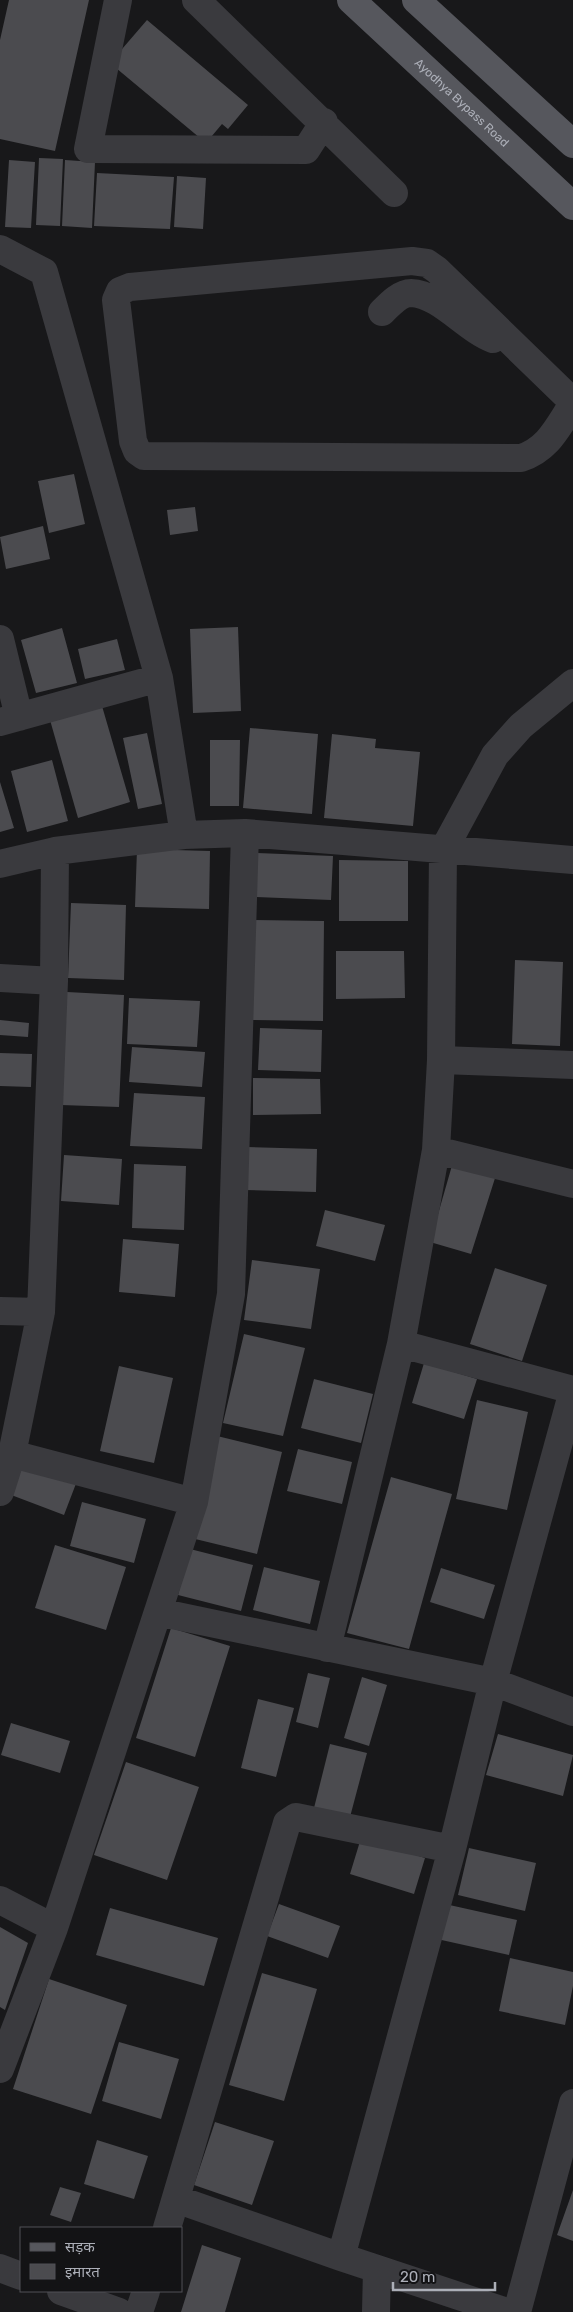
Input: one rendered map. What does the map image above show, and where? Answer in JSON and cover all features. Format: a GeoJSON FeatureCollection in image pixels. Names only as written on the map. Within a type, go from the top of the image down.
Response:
{"type":"FeatureCollection","features":[{"type":"Feature","properties":{"kind":"main road","name":"Ayodhya Bypass Road"},"geometry":{"type":"LineString","coordinates":[[351,0],[573,206]]}},
{"type":"Feature","properties":{"kind":"main road"},"geometry":{"type":"LineString","coordinates":[[416,0],[573,144]]}},
{"type":"Feature","properties":{"kind":"street"},"geometry":{"type":"LineString","coordinates":[[118,0],[88,149],[306,150],[324,122]]}},
{"type":"Feature","properties":{"kind":"street"},"geometry":{"type":"LineString","coordinates":[[196,0],[324,122],[394,193]]}},
{"type":"Feature","properties":{"kind":"street"},"geometry":{"type":"LineString","coordinates":[[0,249],[44,272],[159,678],[184,836]]}},
{"type":"Feature","properties":{"kind":"street"},"geometry":{"type":"LineString","coordinates":[[412,261],[427,263],[437,270],[573,403],[547,443],[536,453],[522,458],[144,456],[137,451],[132,441],[116,300],[120,291],[130,286],[412,261]]}},
{"type":"Feature","properties":{"kind":"street"},"geometry":{"type":"LineString","coordinates":[[382,312],[392,301],[410,293],[430,298],[481,334],[518,348]]}},
{"type":"Feature","properties":{"kind":"street"},"geometry":{"type":"LineString","coordinates":[[0,639],[10,719],[159,678]]}},
{"type":"Feature","properties":{"kind":"street"},"geometry":{"type":"LineString","coordinates":[[327,1648],[402,1344],[436,1150],[441,1060],[443,851],[496,755],[521,726],[573,683]]}},
{"type":"Feature","properties":{"kind":"street"},"geometry":{"type":"LineString","coordinates":[[0,2069],[54,1928],[194,1502],[231,1294],[245,833]]}},
{"type":"Feature","properties":{"kind":"street"},"geometry":{"type":"LineString","coordinates":[[0,864],[55,851],[184,836],[245,833],[443,851],[573,860]]}},
{"type":"Feature","properties":{"kind":"street"},"geometry":{"type":"LineString","coordinates":[[0,1492],[12,1454],[41,1312],[54,981],[55,851]]}},
{"type":"Feature","properties":{"kind":"street"},"geometry":{"type":"LineString","coordinates":[[0,978],[54,981]]}},
{"type":"Feature","properties":{"kind":"street"},"geometry":{"type":"LineString","coordinates":[[441,1060],[573,1065]]}},
{"type":"Feature","properties":{"kind":"street"},"geometry":{"type":"LineString","coordinates":[[436,1150],[573,1184]]}},
{"type":"Feature","properties":{"kind":"street"},"geometry":{"type":"LineString","coordinates":[[0,1312],[41,1312]]}},
{"type":"Feature","properties":{"kind":"street"},"geometry":{"type":"LineString","coordinates":[[341,2257],[452,1849],[494,1682],[573,1390],[402,1344]]}},
{"type":"Feature","properties":{"kind":"street"},"geometry":{"type":"LineString","coordinates":[[12,1454],[194,1502]]}},
{"type":"Feature","properties":{"kind":"street"},"geometry":{"type":"LineString","coordinates":[[158,1612],[494,1682],[573,1712]]}},
{"type":"Feature","properties":{"kind":"street"},"geometry":{"type":"LineString","coordinates":[[166,2227],[287,1823],[296,1817],[452,1849]]}},
{"type":"Feature","properties":{"kind":"street"},"geometry":{"type":"LineString","coordinates":[[0,1900],[54,1928]]}},
{"type":"Feature","properties":{"kind":"street"},"geometry":{"type":"LineString","coordinates":[[517,2312],[573,2104]]}},
{"type":"Feature","properties":{"kind":"street"},"geometry":{"type":"LineString","coordinates":[[176,2199],[376,2269],[507,2312]]}},
{"type":"Feature","properties":{"kind":"street"},"geometry":{"type":"LineString","coordinates":[[0,2268],[20,2276]]}},
{"type":"Feature","properties":{"kind":"street"},"geometry":{"type":"LineString","coordinates":[[376,2269],[376,2312]]}},
{"type":"Feature","properties":{"kind":"street"},"geometry":{"type":"LineString","coordinates":[[64,2292],[119,2312]]}},
{"type":"Feature","properties":{"kind":"street"},"geometry":{"type":"LineString","coordinates":[[139,2312],[146,2292]]}},
{"type":"Feature","properties":{"kind":"building"},"geometry":{"type":"Polygon","coordinates":[[[9,0],[89,0],[55,151],[0,139],[0,40],[9,0]]]}},
{"type":"Feature","properties":{"kind":"building"},"geometry":{"type":"Polygon","coordinates":[[[147,20],[248,105],[228,129],[222,124],[206,143],[110,63],[147,20]]]}},
{"type":"Feature","properties":{"kind":"building"},"geometry":{"type":"Polygon","coordinates":[[[39,158],[63,159],[60,226],[36,225],[39,158]]]}},
{"type":"Feature","properties":{"kind":"building"},"geometry":{"type":"Polygon","coordinates":[[[9,160],[35,162],[31,228],[5,227],[9,160]]]}},
{"type":"Feature","properties":{"kind":"building"},"geometry":{"type":"Polygon","coordinates":[[[65,160],[95,162],[92,228],[62,226],[65,160]]]}},
{"type":"Feature","properties":{"kind":"building"},"geometry":{"type":"Polygon","coordinates":[[[97,173],[174,177],[170,229],[94,226],[97,173]]]}},
{"type":"Feature","properties":{"kind":"building"},"geometry":{"type":"Polygon","coordinates":[[[177,176],[206,178],[203,229],[174,227],[177,176]]]}},
{"type":"Feature","properties":{"kind":"building"},"geometry":{"type":"Polygon","coordinates":[[[74,474],[85,524],[49,533],[38,481],[74,474]]]}},
{"type":"Feature","properties":{"kind":"building"},"geometry":{"type":"Polygon","coordinates":[[[195,507],[198,531],[170,535],[167,510],[195,507]]]}},
{"type":"Feature","properties":{"kind":"building"},"geometry":{"type":"Polygon","coordinates":[[[43,526],[50,559],[6,569],[0,537],[43,526]]]}},
{"type":"Feature","properties":{"kind":"building"},"geometry":{"type":"Polygon","coordinates":[[[238,627],[241,711],[193,713],[190,629],[238,627]]]}},
{"type":"Feature","properties":{"kind":"building"},"geometry":{"type":"Polygon","coordinates":[[[62,628],[77,683],[36,693],[21,640],[62,628]]]}},
{"type":"Feature","properties":{"kind":"building"},"geometry":{"type":"Polygon","coordinates":[[[117,639],[125,670],[85,679],[78,649],[117,639]]]}},
{"type":"Feature","properties":{"kind":"building"},"geometry":{"type":"Polygon","coordinates":[[[102,706],[130,802],[78,818],[50,720],[102,706]]]}},
{"type":"Feature","properties":{"kind":"building"},"geometry":{"type":"Polygon","coordinates":[[[250,728],[318,734],[312,814],[243,808],[250,728]]]}},
{"type":"Feature","properties":{"kind":"building"},"geometry":{"type":"Polygon","coordinates":[[[147,733],[162,804],[138,809],[123,738],[147,733]]]}},
{"type":"Feature","properties":{"kind":"building"},"geometry":{"type":"Polygon","coordinates":[[[332,734],[376,739],[375,748],[420,752],[413,826],[324,818],[332,734]]]}},
{"type":"Feature","properties":{"kind":"building"},"geometry":{"type":"Polygon","coordinates":[[[210,740],[240,740],[239,806],[210,806],[210,740]]]}},
{"type":"Feature","properties":{"kind":"building"},"geometry":{"type":"Polygon","coordinates":[[[52,760],[68,821],[27,832],[11,771],[52,760]]]}},
{"type":"Feature","properties":{"kind":"building"},"geometry":{"type":"Polygon","coordinates":[[[0,782],[14,828],[0,832],[0,782]]]}},
{"type":"Feature","properties":{"kind":"building"},"geometry":{"type":"Polygon","coordinates":[[[137,849],[210,851],[209,909],[135,907],[137,849]]]}},
{"type":"Feature","properties":{"kind":"building"},"geometry":{"type":"Polygon","coordinates":[[[257,853],[333,856],[331,900],[256,897],[257,853]]]}},
{"type":"Feature","properties":{"kind":"building"},"geometry":{"type":"Polygon","coordinates":[[[339,860],[408,861],[408,921],[339,921],[339,860]]]}},
{"type":"Feature","properties":{"kind":"building"},"geometry":{"type":"Polygon","coordinates":[[[71,903],[126,905],[124,980],[68,978],[71,903]]]}},
{"type":"Feature","properties":{"kind":"building"},"geometry":{"type":"Polygon","coordinates":[[[253,920],[324,921],[323,1021],[251,1020],[253,920]]]}},
{"type":"Feature","properties":{"kind":"building"},"geometry":{"type":"Polygon","coordinates":[[[336,951],[404,951],[405,998],[336,999],[336,951]]]}},
{"type":"Feature","properties":{"kind":"building"},"geometry":{"type":"Polygon","coordinates":[[[515,960],[563,962],[560,1046],[512,1044],[515,960]]]}},
{"type":"Feature","properties":{"kind":"building"},"geometry":{"type":"Polygon","coordinates":[[[67,992],[124,995],[119,1107],[61,1105],[67,992]]]}},
{"type":"Feature","properties":{"kind":"building"},"geometry":{"type":"Polygon","coordinates":[[[129,998],[200,1001],[197,1047],[127,1044],[129,998]]]}},
{"type":"Feature","properties":{"kind":"building"},"geometry":{"type":"Polygon","coordinates":[[[0,1020],[29,1023],[28,1037],[0,1035],[0,1020]]]}},
{"type":"Feature","properties":{"kind":"building"},"geometry":{"type":"Polygon","coordinates":[[[260,1028],[322,1030],[321,1072],[258,1070],[260,1028]]]}},
{"type":"Feature","properties":{"kind":"building"},"geometry":{"type":"Polygon","coordinates":[[[132,1047],[205,1052],[202,1087],[129,1082],[132,1047]]]}},
{"type":"Feature","properties":{"kind":"building"},"geometry":{"type":"Polygon","coordinates":[[[0,1053],[32,1054],[31,1087],[0,1086],[0,1053]]]}},
{"type":"Feature","properties":{"kind":"building"},"geometry":{"type":"Polygon","coordinates":[[[253,1078],[320,1079],[321,1114],[253,1115],[253,1078]]]}},
{"type":"Feature","properties":{"kind":"building"},"geometry":{"type":"Polygon","coordinates":[[[134,1093],[205,1097],[202,1149],[130,1146],[134,1093]]]}},
{"type":"Feature","properties":{"kind":"building"},"geometry":{"type":"Polygon","coordinates":[[[246,1147],[317,1149],[316,1192],[245,1190],[246,1147]]]}},
{"type":"Feature","properties":{"kind":"building"},"geometry":{"type":"Polygon","coordinates":[[[64,1155],[122,1159],[119,1205],[61,1201],[64,1155]]]}},
{"type":"Feature","properties":{"kind":"building"},"geometry":{"type":"Polygon","coordinates":[[[453,1162],[496,1175],[471,1254],[430,1242],[453,1162]]]}},
{"type":"Feature","properties":{"kind":"building"},"geometry":{"type":"Polygon","coordinates":[[[134,1164],[186,1166],[184,1230],[132,1228],[134,1164]]]}},
{"type":"Feature","properties":{"kind":"building"},"geometry":{"type":"Polygon","coordinates":[[[325,1210],[385,1225],[375,1261],[316,1246],[325,1210]]]}},
{"type":"Feature","properties":{"kind":"building"},"geometry":{"type":"Polygon","coordinates":[[[123,1239],[179,1244],[175,1297],[119,1292],[123,1239]]]}},
{"type":"Feature","properties":{"kind":"building"},"geometry":{"type":"Polygon","coordinates":[[[252,1260],[320,1269],[311,1329],[244,1320],[252,1260]]]}},
{"type":"Feature","properties":{"kind":"building"},"geometry":{"type":"Polygon","coordinates":[[[495,1268],[547,1285],[522,1361],[470,1344],[495,1268]]]}},
{"type":"Feature","properties":{"kind":"building"},"geometry":{"type":"Polygon","coordinates":[[[244,1334],[305,1348],[283,1436],[223,1423],[244,1334]]]}},
{"type":"Feature","properties":{"kind":"building"},"geometry":{"type":"Polygon","coordinates":[[[424,1363],[477,1379],[464,1419],[412,1403],[424,1363]]]}},
{"type":"Feature","properties":{"kind":"building"},"geometry":{"type":"Polygon","coordinates":[[[119,1366],[173,1378],[154,1463],[100,1451],[119,1366]]]}},
{"type":"Feature","properties":{"kind":"building"},"geometry":{"type":"Polygon","coordinates":[[[314,1379],[373,1394],[361,1443],[301,1428],[314,1379]]]}},
{"type":"Feature","properties":{"kind":"building"},"geometry":{"type":"Polygon","coordinates":[[[477,1400],[528,1412],[507,1510],[456,1499],[477,1400]]]}},
{"type":"Feature","properties":{"kind":"building"},"geometry":{"type":"Polygon","coordinates":[[[213,1435],[282,1452],[257,1554],[187,1537],[213,1435]]]}},
{"type":"Feature","properties":{"kind":"building"},"geometry":{"type":"Polygon","coordinates":[[[298,1449],[352,1462],[342,1504],[287,1491],[298,1449]]]}},
{"type":"Feature","properties":{"kind":"building"},"geometry":{"type":"Polygon","coordinates":[[[18,1459],[77,1481],[64,1515],[6,1493],[18,1459]]]}},
{"type":"Feature","properties":{"kind":"building"},"geometry":{"type":"Polygon","coordinates":[[[391,1477],[452,1494],[409,1649],[347,1633],[391,1477]]]}},
{"type":"Feature","properties":{"kind":"building"},"geometry":{"type":"Polygon","coordinates":[[[82,1502],[146,1519],[134,1563],[70,1546],[82,1502]]]}},
{"type":"Feature","properties":{"kind":"building"},"geometry":{"type":"Polygon","coordinates":[[[55,1545],[126,1567],[106,1630],[35,1608],[55,1545]]]}},
{"type":"Feature","properties":{"kind":"building"},"geometry":{"type":"Polygon","coordinates":[[[190,1549],[253,1565],[241,1611],[178,1595],[190,1549]]]}},
{"type":"Feature","properties":{"kind":"building"},"geometry":{"type":"Polygon","coordinates":[[[264,1567],[320,1581],[310,1624],[253,1610],[264,1567]]]}},
{"type":"Feature","properties":{"kind":"building"},"geometry":{"type":"Polygon","coordinates":[[[441,1568],[495,1585],[484,1619],[430,1602],[441,1568]]]}},
{"type":"Feature","properties":{"kind":"building"},"geometry":{"type":"Polygon","coordinates":[[[171,1628],[230,1646],[195,1757],[136,1738],[171,1628]]]}},
{"type":"Feature","properties":{"kind":"building"},"geometry":{"type":"Polygon","coordinates":[[[308,1673],[330,1678],[318,1728],[296,1722],[308,1673]]]}},
{"type":"Feature","properties":{"kind":"building"},"geometry":{"type":"Polygon","coordinates":[[[362,1677],[387,1685],[369,1746],[344,1738],[362,1677]]]}},
{"type":"Feature","properties":{"kind":"building"},"geometry":{"type":"Polygon","coordinates":[[[258,1699],[294,1708],[276,1777],[241,1768],[258,1699]]]}},
{"type":"Feature","properties":{"kind":"building"},"geometry":{"type":"Polygon","coordinates":[[[11,1723],[70,1741],[60,1773],[1,1755],[11,1723]]]}},
{"type":"Feature","properties":{"kind":"building"},"geometry":{"type":"Polygon","coordinates":[[[498,1734],[573,1755],[563,1796],[486,1775],[498,1734]]]}},
{"type":"Feature","properties":{"kind":"building"},"geometry":{"type":"Polygon","coordinates":[[[330,1744],[367,1753],[350,1817],[314,1808],[330,1744]]]}},
{"type":"Feature","properties":{"kind":"building"},"geometry":{"type":"Polygon","coordinates":[[[126,1762],[199,1787],[167,1880],[94,1855],[126,1762]]]}},
{"type":"Feature","properties":{"kind":"building"},"geometry":{"type":"Polygon","coordinates":[[[361,1838],[425,1858],[414,1894],[350,1874],[361,1838]]]}},
{"type":"Feature","properties":{"kind":"building"},"geometry":{"type":"Polygon","coordinates":[[[469,1848],[536,1863],[525,1911],[458,1895],[469,1848]]]}},
{"type":"Feature","properties":{"kind":"building"},"geometry":{"type":"Polygon","coordinates":[[[279,1904],[340,1926],[328,1958],[267,1936],[279,1904]]]}},
{"type":"Feature","properties":{"kind":"building"},"geometry":{"type":"Polygon","coordinates":[[[445,1904],[517,1920],[509,1955],[437,1939],[445,1904]]]}},
{"type":"Feature","properties":{"kind":"building"},"geometry":{"type":"Polygon","coordinates":[[[110,1908],[218,1938],[204,1986],[96,1955],[110,1908]]]}},
{"type":"Feature","properties":{"kind":"building"},"geometry":{"type":"Polygon","coordinates":[[[0,1927],[28,1943],[5,2010],[0,2007],[0,1927]]]}},
{"type":"Feature","properties":{"kind":"building"},"geometry":{"type":"Polygon","coordinates":[[[510,1958],[573,1972],[573,1986],[565,2025],[499,2011],[510,1958]]]}},
{"type":"Feature","properties":{"kind":"building"},"geometry":{"type":"Polygon","coordinates":[[[262,1973],[317,1989],[284,2101],[229,2085],[262,1973]]]}},
{"type":"Feature","properties":{"kind":"building"},"geometry":{"type":"Polygon","coordinates":[[[49,1979],[127,2005],[91,2114],[13,2089],[49,1979]]]}},
{"type":"Feature","properties":{"kind":"building"},"geometry":{"type":"Polygon","coordinates":[[[119,2042],[179,2059],[161,2119],[102,2101],[119,2042]]]}},
{"type":"Feature","properties":{"kind":"building"},"geometry":{"type":"Polygon","coordinates":[[[215,2122],[274,2141],[252,2205],[194,2185],[215,2122]]]}},
{"type":"Feature","properties":{"kind":"building"},"geometry":{"type":"Polygon","coordinates":[[[97,2140],[148,2156],[134,2199],[84,2184],[97,2140]]]}},
{"type":"Feature","properties":{"kind":"building"},"geometry":{"type":"Polygon","coordinates":[[[60,2187],[81,2193],[71,2222],[50,2215],[60,2187]]]}},
{"type":"Feature","properties":{"kind":"building"},"geometry":{"type":"Polygon","coordinates":[[[573,2190],[573,2241],[557,2235],[573,2190]]]}},
{"type":"Feature","properties":{"kind":"building"},"geometry":{"type":"Polygon","coordinates":[[[202,2245],[241,2258],[225,2312],[181,2312],[202,2245]]]}}]}
